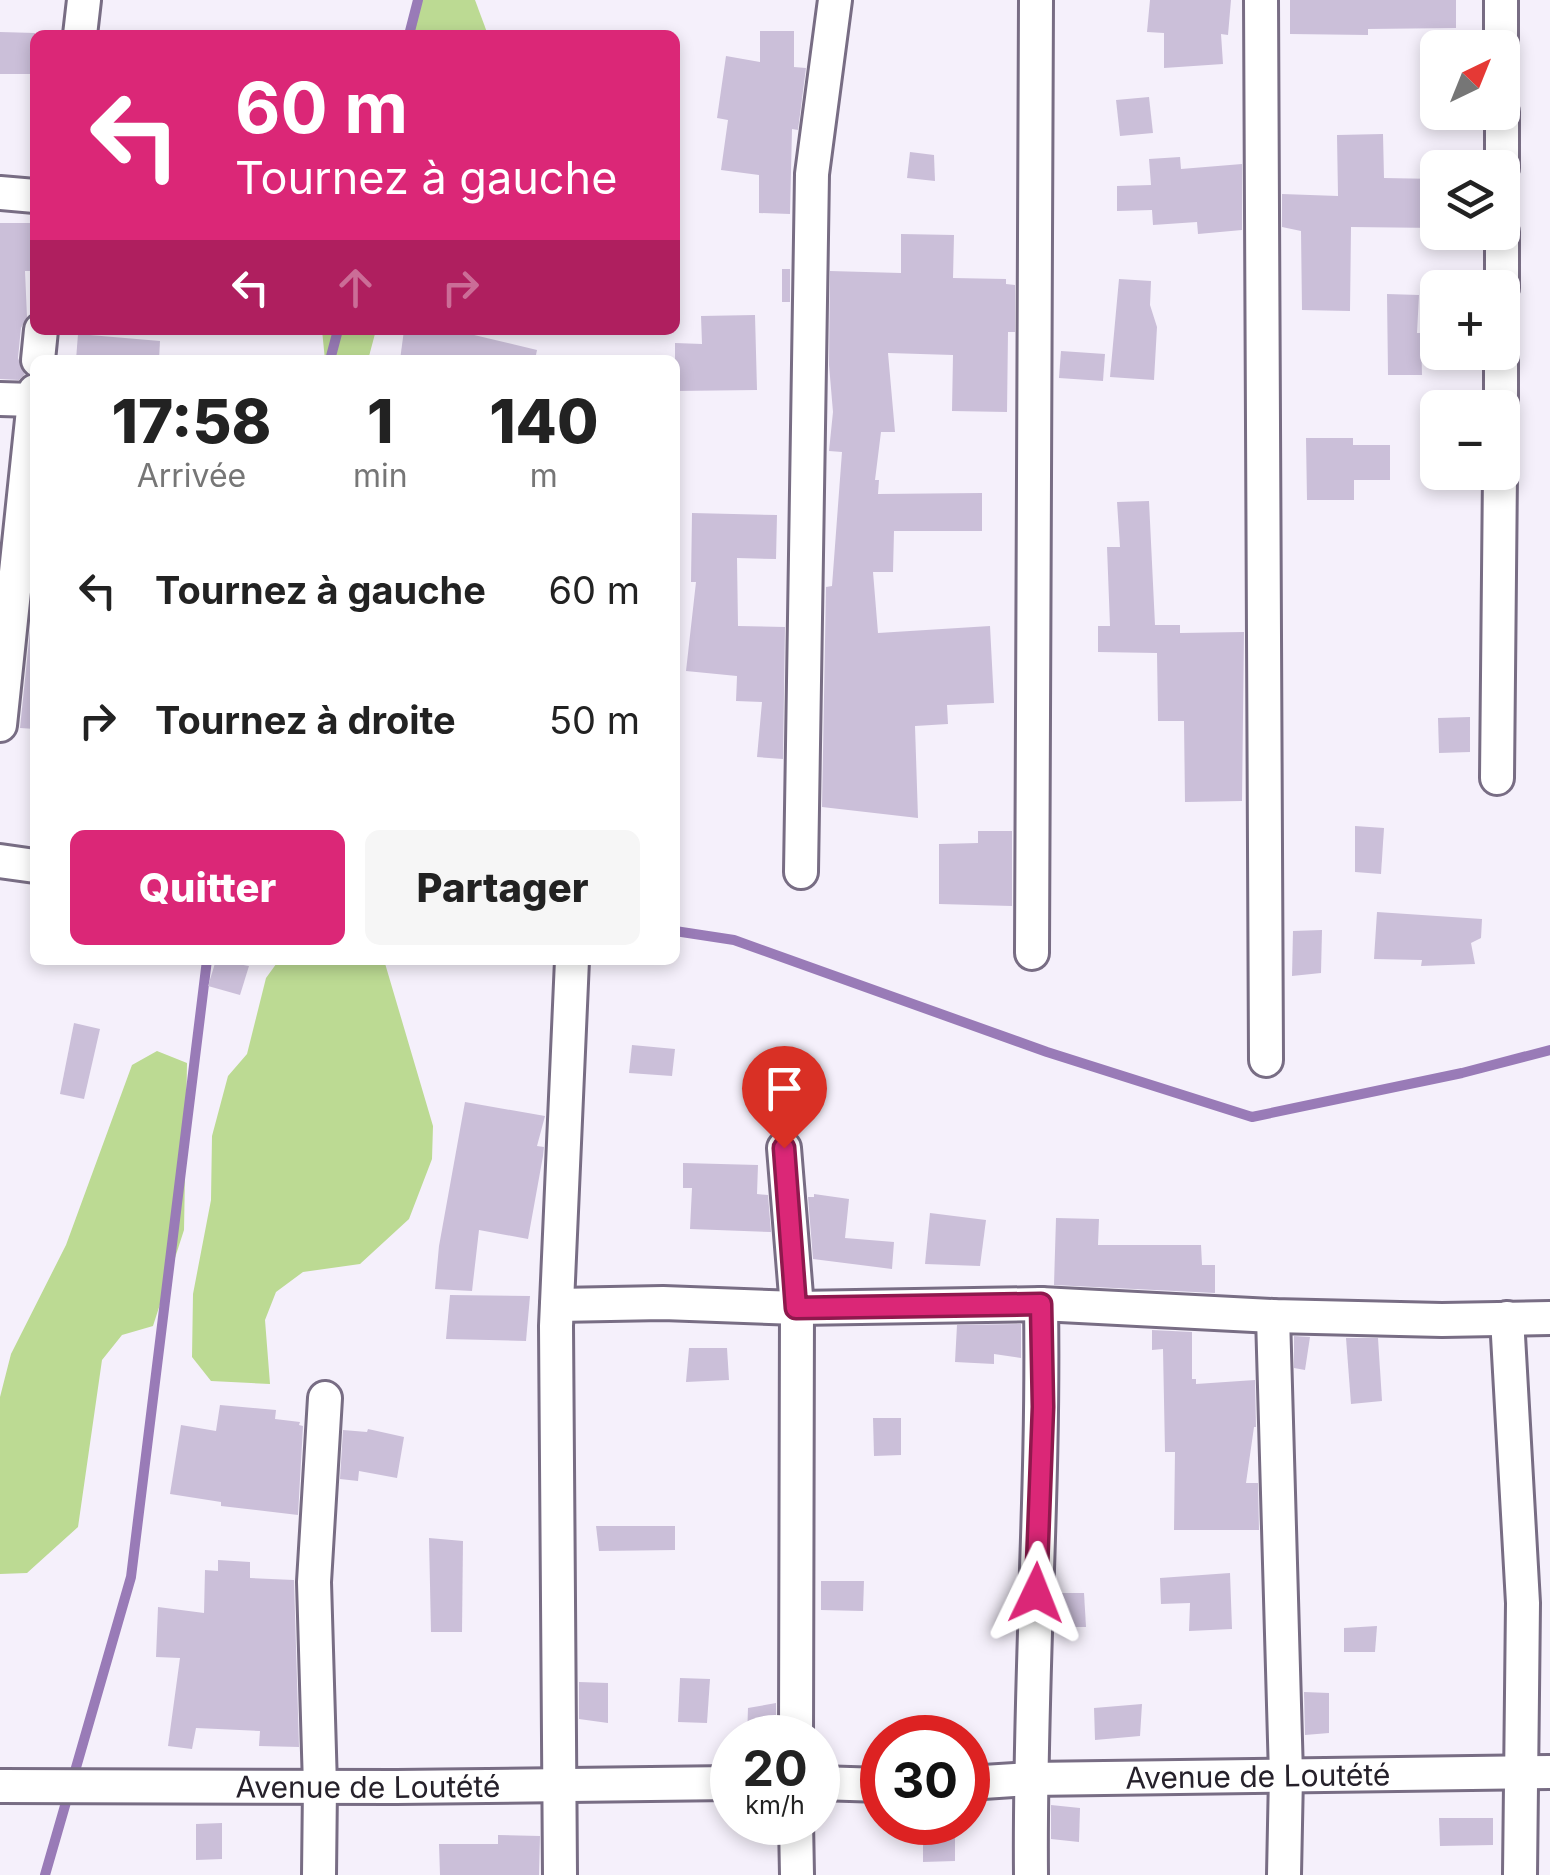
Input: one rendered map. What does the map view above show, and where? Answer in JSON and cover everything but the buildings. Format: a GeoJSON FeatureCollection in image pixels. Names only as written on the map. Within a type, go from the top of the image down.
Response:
{"type":"FeatureCollection","features":[{"type":"Feature","properties":{"kind":"street"},"geometry":{"type":"LineString","coordinates":[[81,30],[84,0]]}},
{"type":"Feature","properties":{"kind":"street"},"geometry":{"type":"LineString","coordinates":[[801,872],[812,174],[836,0]]}},
{"type":"Feature","properties":{"kind":"street"},"geometry":{"type":"LineString","coordinates":[[1032,953],[1036,0]]}},
{"type":"Feature","properties":{"kind":"street"},"geometry":{"type":"LineString","coordinates":[[1261,0],[1266,1060]]}},
{"type":"Feature","properties":{"kind":"street"},"geometry":{"type":"LineString","coordinates":[[1501,0],[1501,30]]}},
{"type":"Feature","properties":{"kind":"street"},"geometry":{"type":"LineString","coordinates":[[0,192],[30,195]]}},
{"type":"Feature","properties":{"kind":"street"},"geometry":{"type":"LineString","coordinates":[[0,399],[30,400]]}},
{"type":"Feature","properties":{"kind":"street"},"geometry":{"type":"LineString","coordinates":[[0,725],[6,609],[30,430]]}},
{"type":"Feature","properties":{"kind":"street"},"geometry":{"type":"LineString","coordinates":[[1498,778],[1500,490]]}},
{"type":"Feature","properties":{"kind":"street"},"geometry":{"type":"LineString","coordinates":[[0,861],[30,865]]}},
{"type":"Feature","properties":{"kind":"street"},"geometry":{"type":"LineString","coordinates":[[560,1875],[556,1304],[572,965]]}},
{"type":"Feature","properties":{"kind":"street"},"geometry":{"type":"LineString","coordinates":[[784,1148],[796,1308],[796,1715]]}},
{"type":"Feature","properties":{"kind":"street"},"geometry":{"type":"LineString","coordinates":[[556,1304],[796,1308],[1041,1304],[1273,1316],[1550,1318]]}},
{"type":"Feature","properties":{"kind":"street"},"geometry":{"type":"LineString","coordinates":[[1031,1875],[1030,1779],[1043,1407],[1041,1304]]}},
{"type":"Feature","properties":{"kind":"street"},"geometry":{"type":"LineString","coordinates":[[1273,1316],[1286,1776],[1284,1875]]}},
{"type":"Feature","properties":{"kind":"street"},"geometry":{"type":"LineString","coordinates":[[1507,1318],[1535,1772],[1520,1875]]}},
{"type":"Feature","properties":{"kind":"street"},"geometry":{"type":"LineString","coordinates":[[319,1875],[314,1582],[325,1398]]}},
{"type":"Feature","properties":{"kind":"street","name":"Avenue de Loutété"},"geometry":{"type":"LineString","coordinates":[[990,1782],[1535,1772]]}},
{"type":"Feature","properties":{"kind":"street","name":"Avenue de Loutété"},"geometry":{"type":"LineString","coordinates":[[0,1786],[710,1782]]}},
{"type":"Feature","properties":{"kind":"street"},"geometry":{"type":"LineString","coordinates":[[796,1845],[797,1875]]}},
{"type":"Feature","properties":{"kind":"green space"},"geometry":{"type":"Polygon","coordinates":[[[422,0],[475,0],[486,30],[414,30],[422,0]]]}},
{"type":"Feature","properties":{"kind":"green space"},"geometry":{"type":"Polygon","coordinates":[[[322,335],[375,335],[369,355],[324,355],[322,335]]]}},
{"type":"Feature","properties":{"kind":"green space"},"geometry":{"type":"Polygon","coordinates":[[[275,965],[385,965],[433,1126],[432,1159],[409,1219],[360,1264],[303,1272],[276,1292],[265,1320],[270,1384],[211,1381],[192,1357],[193,1294],[211,1200],[212,1136],[228,1076],[247,1054],[266,978],[275,965]]]}},
{"type":"Feature","properties":{"kind":"green space"},"geometry":{"type":"Polygon","coordinates":[[[157,1051],[187,1063],[184,1230],[153,1326],[122,1335],[102,1360],[78,1527],[27,1573],[0,1574],[0,1397],[11,1354],[66,1245],[132,1065],[157,1051]]]}},
{"type":"Feature","properties":{"kind":"waterway"},"geometry":{"type":"LineString","coordinates":[[410,30],[418,0]]}},
{"type":"Feature","properties":{"kind":"waterway"},"geometry":{"type":"LineString","coordinates":[[331,355],[337,335]]}},
{"type":"Feature","properties":{"kind":"waterway"},"geometry":{"type":"LineString","coordinates":[[680,932],[734,940],[1047,1052],[1252,1117],[1462,1073],[1550,1050]]}},
{"type":"Feature","properties":{"kind":"waterway"},"geometry":{"type":"LineString","coordinates":[[45,1875],[131,1577],[206,965]]}},
{"type":"Feature","properties":{"kind":"route"},"geometry":{"type":"LineString","coordinates":[[784,1148],[796,1308],[1041,1304],[1043,1407],[1036,1593]]}}]}
